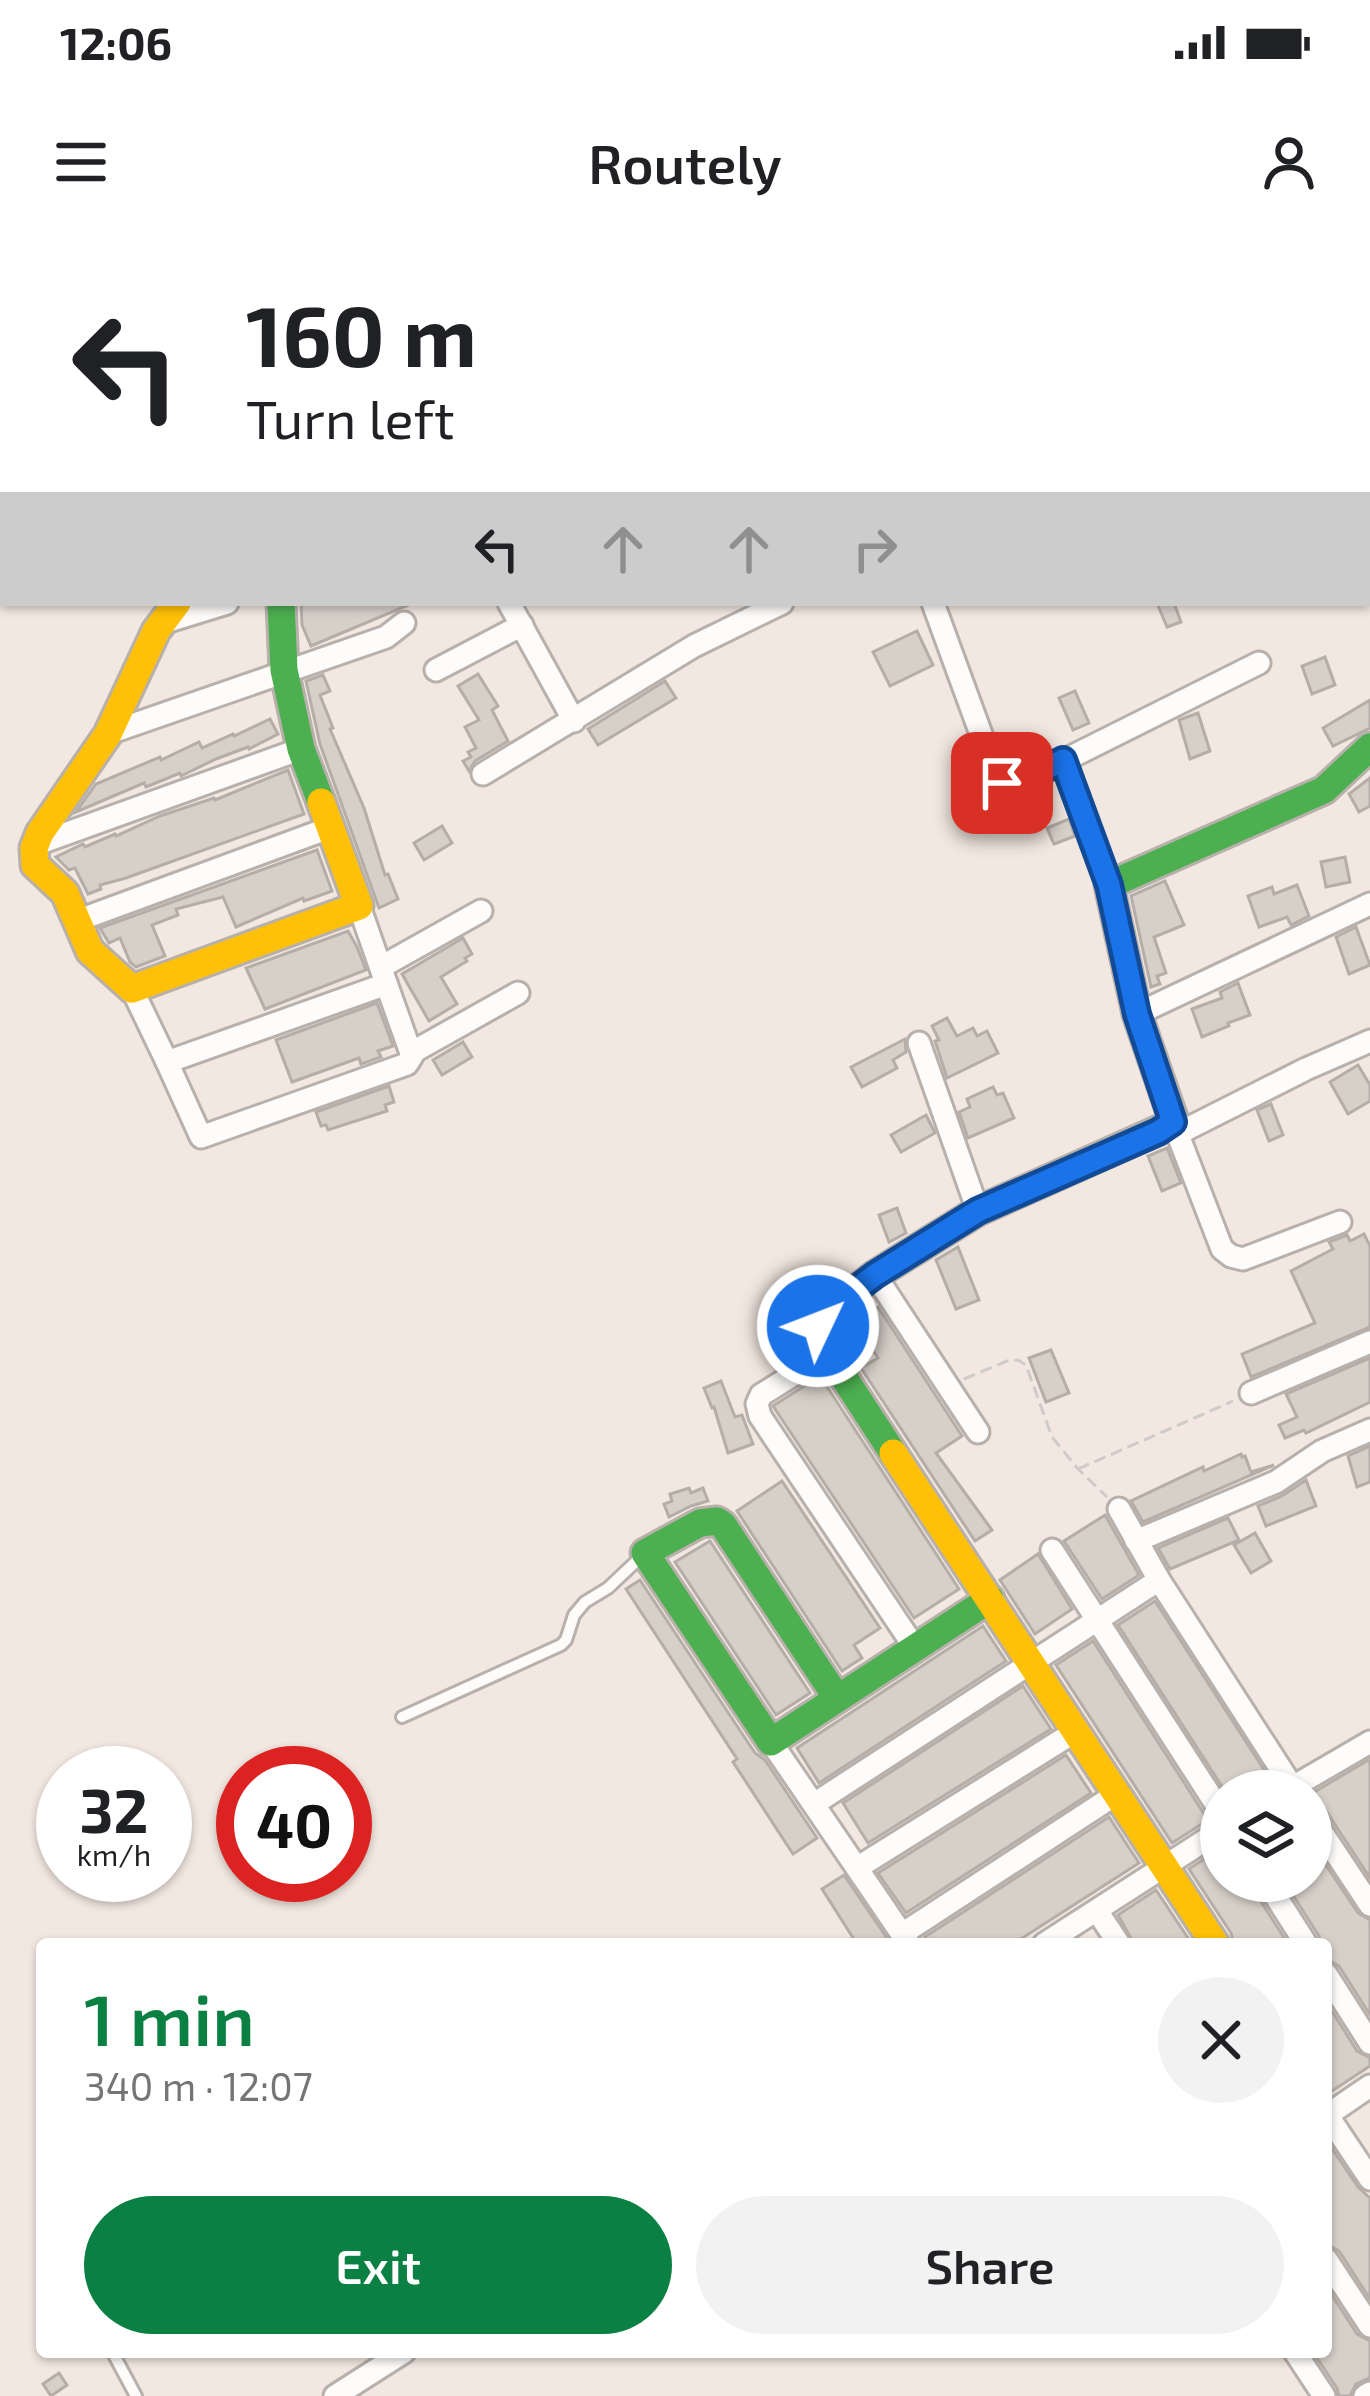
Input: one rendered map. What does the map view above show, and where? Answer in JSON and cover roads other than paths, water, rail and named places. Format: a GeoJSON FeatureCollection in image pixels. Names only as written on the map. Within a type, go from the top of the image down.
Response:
{"type":"FeatureCollection","features":[{"type":"Feature","properties":{"kind":"street"},"geometry":{"type":"LineString","coordinates":[[209,606],[169,613],[109,733],[62,798],[32,859],[64,892],[96,959],[132,989],[201,1137],[411,1060],[301,749],[284,670],[281,606]]}},
{"type":"Feature","properties":{"kind":"street"},"geometry":{"type":"LineString","coordinates":[[511,606],[574,721]]}},
{"type":"Feature","properties":{"kind":"street"},"geometry":{"type":"LineString","coordinates":[[483,774],[694,646],[776,606]]}},
{"type":"Feature","properties":{"kind":"street"},"geometry":{"type":"LineString","coordinates":[[934,606],[996,775],[1012,786],[1259,663]]}},
{"type":"Feature","properties":{"kind":"street"},"geometry":{"type":"LineString","coordinates":[[109,733],[392,634],[404,623]]}},
{"type":"Feature","properties":{"kind":"street"},"geometry":{"type":"LineString","coordinates":[[436,670],[522,625]]}},
{"type":"Feature","properties":{"kind":"street"},"geometry":{"type":"LineString","coordinates":[[1109,885],[1324,790],[1370,747]]}},
{"type":"Feature","properties":{"kind":"street"},"geometry":{"type":"LineString","coordinates":[[37,844],[301,749]]}},
{"type":"Feature","properties":{"kind":"street"},"geometry":{"type":"LineString","coordinates":[[1063,760],[1109,885],[1137,1014],[1222,1249],[1243,1258],[1340,1222]]}},
{"type":"Feature","properties":{"kind":"street"},"geometry":{"type":"LineString","coordinates":[[79,920],[328,828]]}},
{"type":"Feature","properties":{"kind":"street"},"geometry":{"type":"LineString","coordinates":[[1137,1014],[1370,904]]}},
{"type":"Feature","properties":{"kind":"street"},"geometry":{"type":"LineString","coordinates":[[132,989],[359,906]]}},
{"type":"Feature","properties":{"kind":"street"},"geometry":{"type":"LineString","coordinates":[[166,1062],[384,975],[481,910]]}},
{"type":"Feature","properties":{"kind":"street"},"geometry":{"type":"LineString","coordinates":[[411,1053],[518,993]]}},
{"type":"Feature","properties":{"kind":"street"},"geometry":{"type":"LineString","coordinates":[[1211,1938],[828,1353],[820,1338],[821,1318],[875,1275],[978,1211],[1370,1041]]}},
{"type":"Feature","properties":{"kind":"street"},"geometry":{"type":"LineString","coordinates":[[920,1043],[978,1211]]}},
{"type":"Feature","properties":{"kind":"street"},"geometry":{"type":"LineString","coordinates":[[875,1275],[978,1432]]}},
{"type":"Feature","properties":{"kind":"street"},"geometry":{"type":"LineString","coordinates":[[1251,1393],[1370,1342]]}},
{"type":"Feature","properties":{"kind":"street"},"geometry":{"type":"LineString","coordinates":[[828,1353],[761,1395],[760,1416],[913,1645]]}},
{"type":"Feature","properties":{"kind":"street"},"geometry":{"type":"LineString","coordinates":[[1136,1541],[1276,1482],[1322,1450],[1370,1430]]}},
{"type":"Feature","properties":{"kind":"street"},"geometry":{"type":"LineString","coordinates":[[1119,1509],[1278,1770]]}},
{"type":"Feature","properties":{"kind":"street"},"geometry":{"type":"LineString","coordinates":[[837,1698],[723,1525],[700,1523],[645,1553],[904,1938]]}},
{"type":"Feature","properties":{"kind":"street"},"geometry":{"type":"LineString","coordinates":[[1052,1550],[1200,1780]]}},
{"type":"Feature","properties":{"kind":"street"},"geometry":{"type":"LineString","coordinates":[[814,1804],[1159,1580]]}},
{"type":"Feature","properties":{"kind":"street"},"geometry":{"type":"LineString","coordinates":[[771,1742],[990,1599]]}},
{"type":"Feature","properties":{"kind":"street"},"geometry":{"type":"LineString","coordinates":[[857,1868],[1076,1731]]}},
{"type":"Feature","properties":{"kind":"street"},"geometry":{"type":"LineString","coordinates":[[1328,1770],[1367,1749]]}},
{"type":"Feature","properties":{"kind":"street"},"geometry":{"type":"LineString","coordinates":[[906,1938],[1115,1795]]}},
{"type":"Feature","properties":{"kind":"street"},"geometry":{"type":"LineString","coordinates":[[1054,1938],[1200,1843]]}},
{"type":"Feature","properties":{"kind":"street"},"geometry":{"type":"LineString","coordinates":[[1332,1848],[1370,1905]]}},
{"type":"Feature","properties":{"kind":"street"},"geometry":{"type":"LineString","coordinates":[[1279,1902],[1302,1938]]}},
{"type":"Feature","properties":{"kind":"street"},"geometry":{"type":"LineString","coordinates":[[1097,1911],[1115,1938]]}},
{"type":"Feature","properties":{"kind":"street"},"geometry":{"type":"LineString","coordinates":[[1332,1983],[1370,2043]]}},
{"type":"Feature","properties":{"kind":"street"},"geometry":{"type":"LineString","coordinates":[[1332,2111],[1370,2086]]}},
{"type":"Feature","properties":{"kind":"street"},"geometry":{"type":"LineString","coordinates":[[1332,2124],[1370,2179]]}},
{"type":"Feature","properties":{"kind":"street"},"geometry":{"type":"LineString","coordinates":[[1332,2268],[1370,2326]]}},
{"type":"Feature","properties":{"kind":"street"},"geometry":{"type":"LineString","coordinates":[[335,2396],[395,2358]]}},
{"type":"Feature","properties":{"kind":"street"},"geometry":{"type":"LineString","coordinates":[[1299,2358],[1324,2396]]}},
{"type":"Feature","properties":{"kind":"lane"},"geometry":{"type":"LineString","coordinates":[[402,1717],[561,1645],[585,1602],[608,1588],[645,1553]]}},
{"type":"Feature","properties":{"kind":"lane"},"geometry":{"type":"LineString","coordinates":[[116,2358],[136,2396]]}}]}
